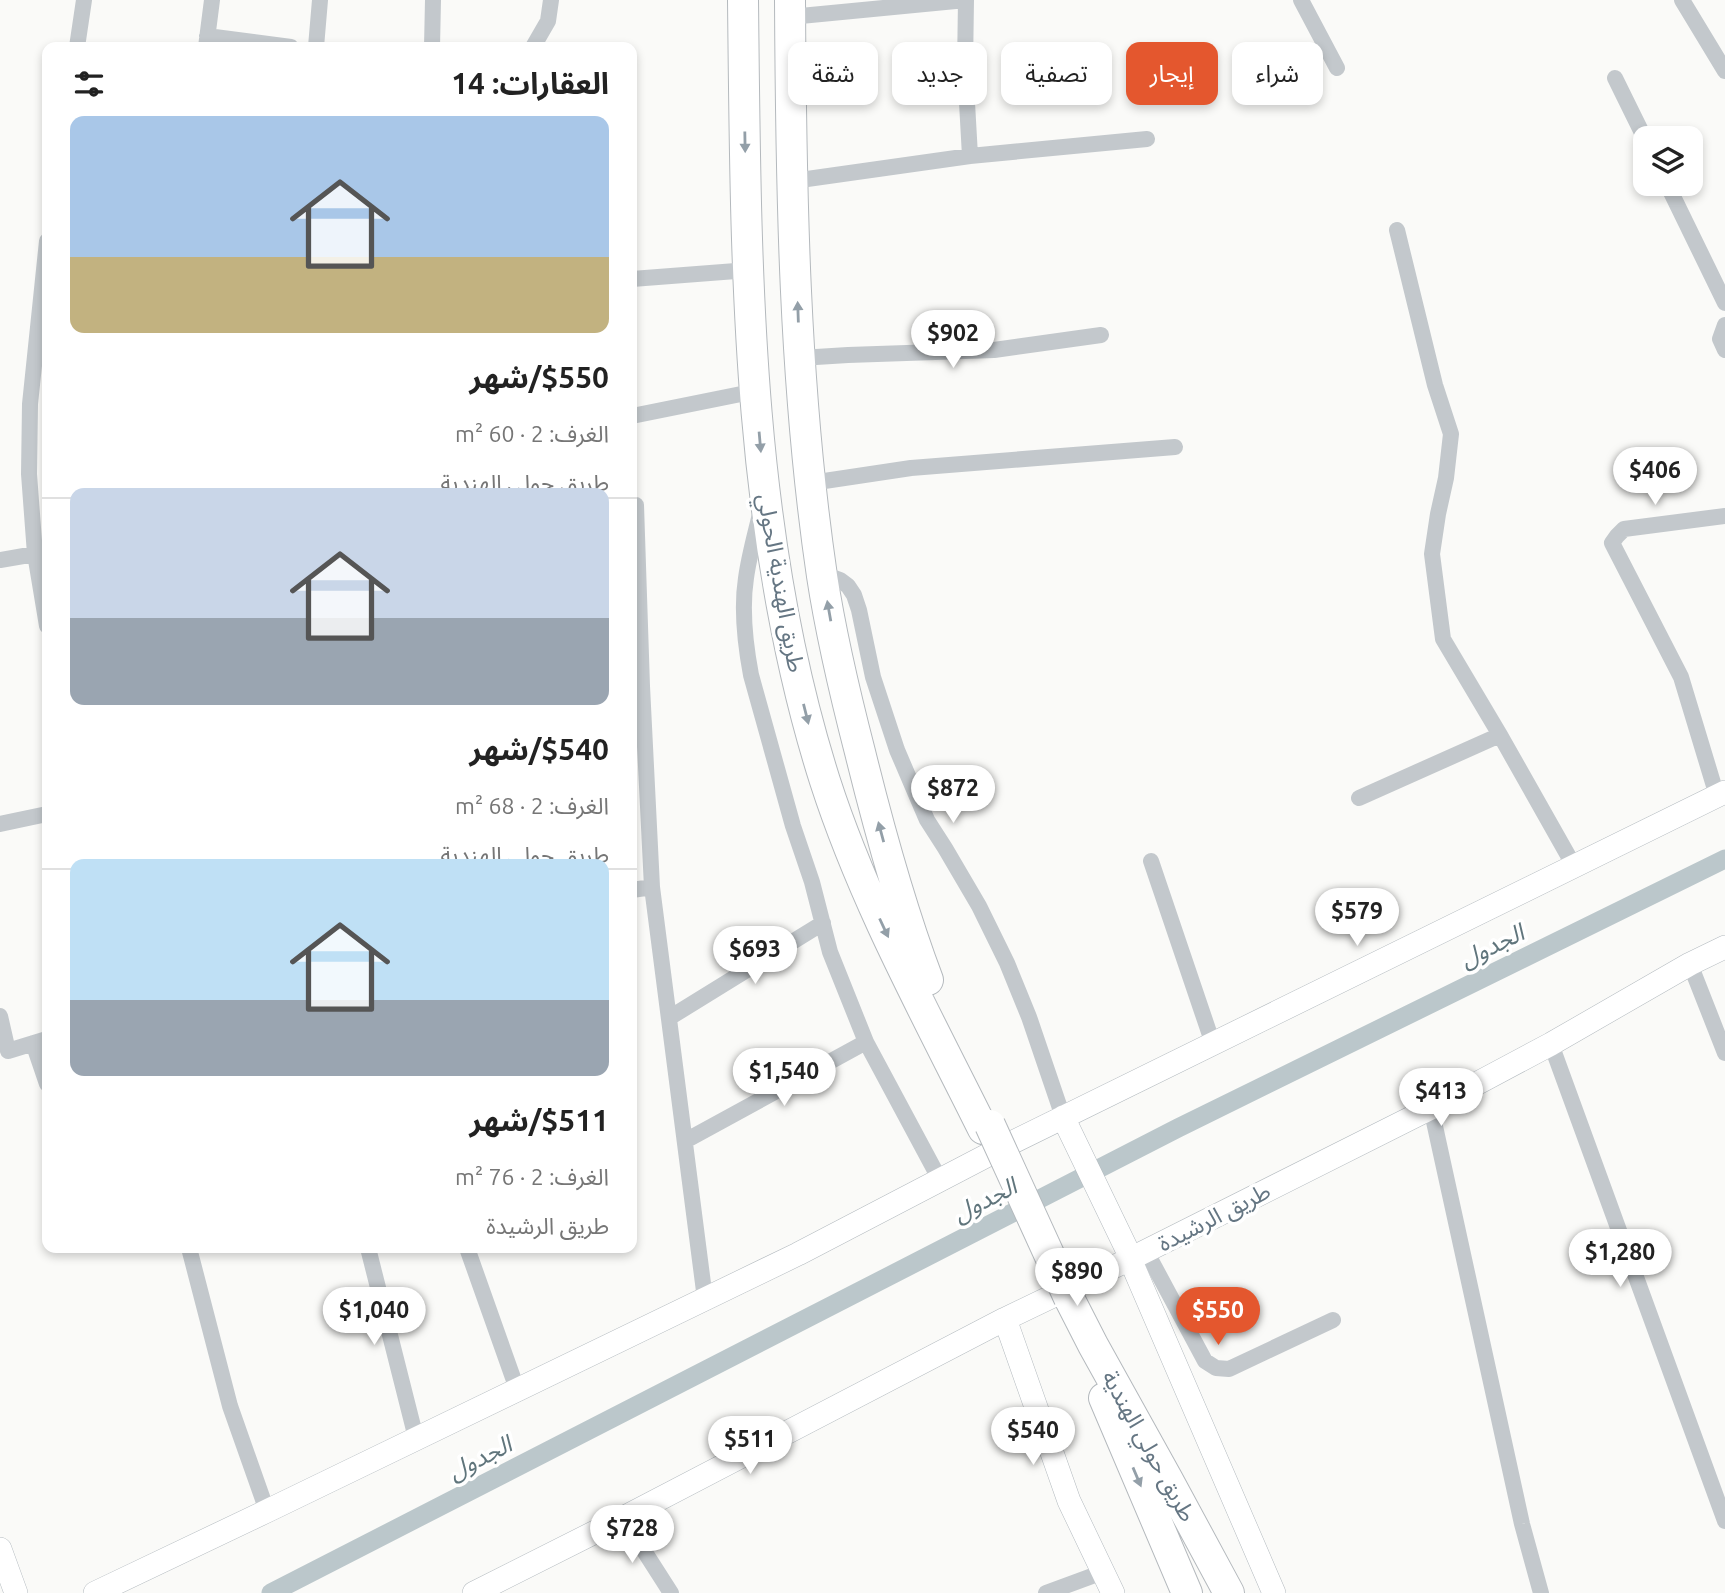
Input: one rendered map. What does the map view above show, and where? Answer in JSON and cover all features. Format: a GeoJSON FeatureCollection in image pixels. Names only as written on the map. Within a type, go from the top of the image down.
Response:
{"type":"FeatureCollection","features":[{"type":"Feature","properties":{"kind":"highway","name":"طريق الهندية الحولي"},"geometry":{"type":"LineString","coordinates":[[743,0],[746,194],[756,391],[764,494],[777,581],[792,652],[807,719],[826,783],[874,906],[903,969],[987,1127]]}},
{"type":"Feature","properties":{"kind":"highway","name":"طريق الهندية الحولي"},"geometry":{"type":"LineString","coordinates":[[790,8],[800,359],[811,483],[834,642],[868,785],[907,923],[987,1127]]}},
{"type":"Feature","properties":{"kind":"highway"},"geometry":{"type":"LineString","coordinates":[[987,1127],[1066,1299]]}},
{"type":"Feature","properties":{"kind":"highway","name":"طريق حولي الهندية"},"geometry":{"type":"LineString","coordinates":[[1066,1299],[1187,1593]]}},
{"type":"Feature","properties":{"kind":"highway","name":"طريق حولي الهندية"},"geometry":{"type":"LineString","coordinates":[[1066,1299],[1162,1468],[1228,1593]]}},
{"type":"Feature","properties":{"kind":"street"},"geometry":{"type":"LineString","coordinates":[[78,42],[84,0]]}},
{"type":"Feature","properties":{"kind":"street"},"geometry":{"type":"LineString","coordinates":[[207,42],[212,0]]}},
{"type":"Feature","properties":{"kind":"street"},"geometry":{"type":"LineString","coordinates":[[316,42],[320,0]]}},
{"type":"Feature","properties":{"kind":"street"},"geometry":{"type":"LineString","coordinates":[[432,42],[433,0]]}},
{"type":"Feature","properties":{"kind":"street"},"geometry":{"type":"LineString","coordinates":[[536,42],[548,21],[551,0]]}},
{"type":"Feature","properties":{"kind":"street"},"geometry":{"type":"LineString","coordinates":[[790,8],[966,0],[965,67],[970,156]]}},
{"type":"Feature","properties":{"kind":"street"},"geometry":{"type":"LineString","coordinates":[[1301,0],[1336,68]]}},
{"type":"Feature","properties":{"kind":"street"},"geometry":{"type":"LineString","coordinates":[[1682,0],[1725,71]]}},
{"type":"Feature","properties":{"kind":"street"},"geometry":{"type":"LineString","coordinates":[[1615,78],[1639,126]]}},
{"type":"Feature","properties":{"kind":"street"},"geometry":{"type":"LineString","coordinates":[[793,181],[970,156],[1147,139]]}},
{"type":"Feature","properties":{"kind":"street"},"geometry":{"type":"LineString","coordinates":[[1673,196],[1725,303]]}},
{"type":"Feature","properties":{"kind":"street"},"geometry":{"type":"LineString","coordinates":[[1397,230],[1451,434],[1432,554],[1443,639],[1574,866]]}},
{"type":"Feature","properties":{"kind":"street"},"geometry":{"type":"LineString","coordinates":[[637,279],[749,270]]}},
{"type":"Feature","properties":{"kind":"street"},"geometry":{"type":"LineString","coordinates":[[0,560],[41,553],[29,474],[30,404],[42,289]]}},
{"type":"Feature","properties":{"kind":"street"},"geometry":{"type":"LineString","coordinates":[[1725,325],[1720,339],[1725,350]]}},
{"type":"Feature","properties":{"kind":"street"},"geometry":{"type":"LineString","coordinates":[[800,359],[994,350],[1101,335]]}},
{"type":"Feature","properties":{"kind":"street"},"geometry":{"type":"LineString","coordinates":[[637,415],[756,391]]}},
{"type":"Feature","properties":{"kind":"street"},"geometry":{"type":"LineString","coordinates":[[811,483],[911,468],[1175,447]]}},
{"type":"Feature","properties":{"kind":"street"},"geometry":{"type":"LineString","coordinates":[[764,494],[746,579],[744,615],[751,675],[834,962],[866,1042],[940,1180]]}},
{"type":"Feature","properties":{"kind":"street"},"geometry":{"type":"LineString","coordinates":[[95,1593],[798,1254],[1063,1117],[1721,794],[1681,677],[1612,543],[1624,529],[1725,516]]}},
{"type":"Feature","properties":{"kind":"street"},"geometry":{"type":"LineString","coordinates":[[823,577],[830,576],[840,580],[854,595],[873,677],[897,750],[927,820],[962,877],[1007,963],[1029,1017],[1063,1117],[1108,1211],[1205,1361],[1216,1368],[1229,1369],[1333,1320]]}},
{"type":"Feature","properties":{"kind":"street"},"geometry":{"type":"LineString","coordinates":[[637,687],[652,887],[705,1299]]}},
{"type":"Feature","properties":{"kind":"street"},"geometry":{"type":"LineString","coordinates":[[1359,798],[1500,735]]}},
{"type":"Feature","properties":{"kind":"street"},"geometry":{"type":"LineString","coordinates":[[0,824],[42,815]]}},
{"type":"Feature","properties":{"kind":"street"},"geometry":{"type":"LineString","coordinates":[[1151,861],[1213,1044]]}},
{"type":"Feature","properties":{"kind":"street"},"geometry":{"type":"LineString","coordinates":[[637,889],[652,887]]}},
{"type":"Feature","properties":{"kind":"street"},"geometry":{"type":"LineString","coordinates":[[669,1018],[823,923]]}},
{"type":"Feature","properties":{"kind":"street","name":"طريق الرشيدة"},"geometry":{"type":"LineString","coordinates":[[474,1593],[1005,1319],[1431,1108],[1725,947]]}},
{"type":"Feature","properties":{"kind":"street"},"geometry":{"type":"LineString","coordinates":[[1690,964],[1725,1053]]}},
{"type":"Feature","properties":{"kind":"street"},"geometry":{"type":"LineString","coordinates":[[0,1016],[4,1052],[40,1041]]}},
{"type":"Feature","properties":{"kind":"street"},"geometry":{"type":"LineString","coordinates":[[684,1142],[866,1042]]}},
{"type":"Feature","properties":{"kind":"street"},"geometry":{"type":"LineString","coordinates":[[1550,1044],[1722,1505],[1725,1521]]}},
{"type":"Feature","properties":{"kind":"street"},"geometry":{"type":"LineString","coordinates":[[1431,1108],[1522,1524],[1541,1593]]}},
{"type":"Feature","properties":{"kind":"street"},"geometry":{"type":"LineString","coordinates":[[190,1253],[230,1406],[267,1511]]}},
{"type":"Feature","properties":{"kind":"street"},"geometry":{"type":"LineString","coordinates":[[369,1253],[416,1438]]}},
{"type":"Feature","properties":{"kind":"street"},"geometry":{"type":"LineString","coordinates":[[469,1253],[517,1389]]}},
{"type":"Feature","properties":{"kind":"street"},"geometry":{"type":"LineString","coordinates":[[1136,1256],[1274,1593]]}},
{"type":"Feature","properties":{"kind":"street"},"geometry":{"type":"LineString","coordinates":[[1005,1319],[1069,1501],[1113,1593]]}},
{"type":"Feature","properties":{"kind":"street"},"geometry":{"type":"LineString","coordinates":[[623,1518],[671,1593]]}},
{"type":"Feature","properties":{"kind":"street"},"geometry":{"type":"LineString","coordinates":[[0,1549],[9,1589]]}},
{"type":"Feature","properties":{"kind":"street"},"geometry":{"type":"LineString","coordinates":[[1046,1593],[1103,1572]]}},
{"type":"Feature","properties":{"kind":"waterway","name":"الجدول"},"geometry":{"type":"LineString","coordinates":[[271,1593],[1178,1128],[1725,859]]}}]}
